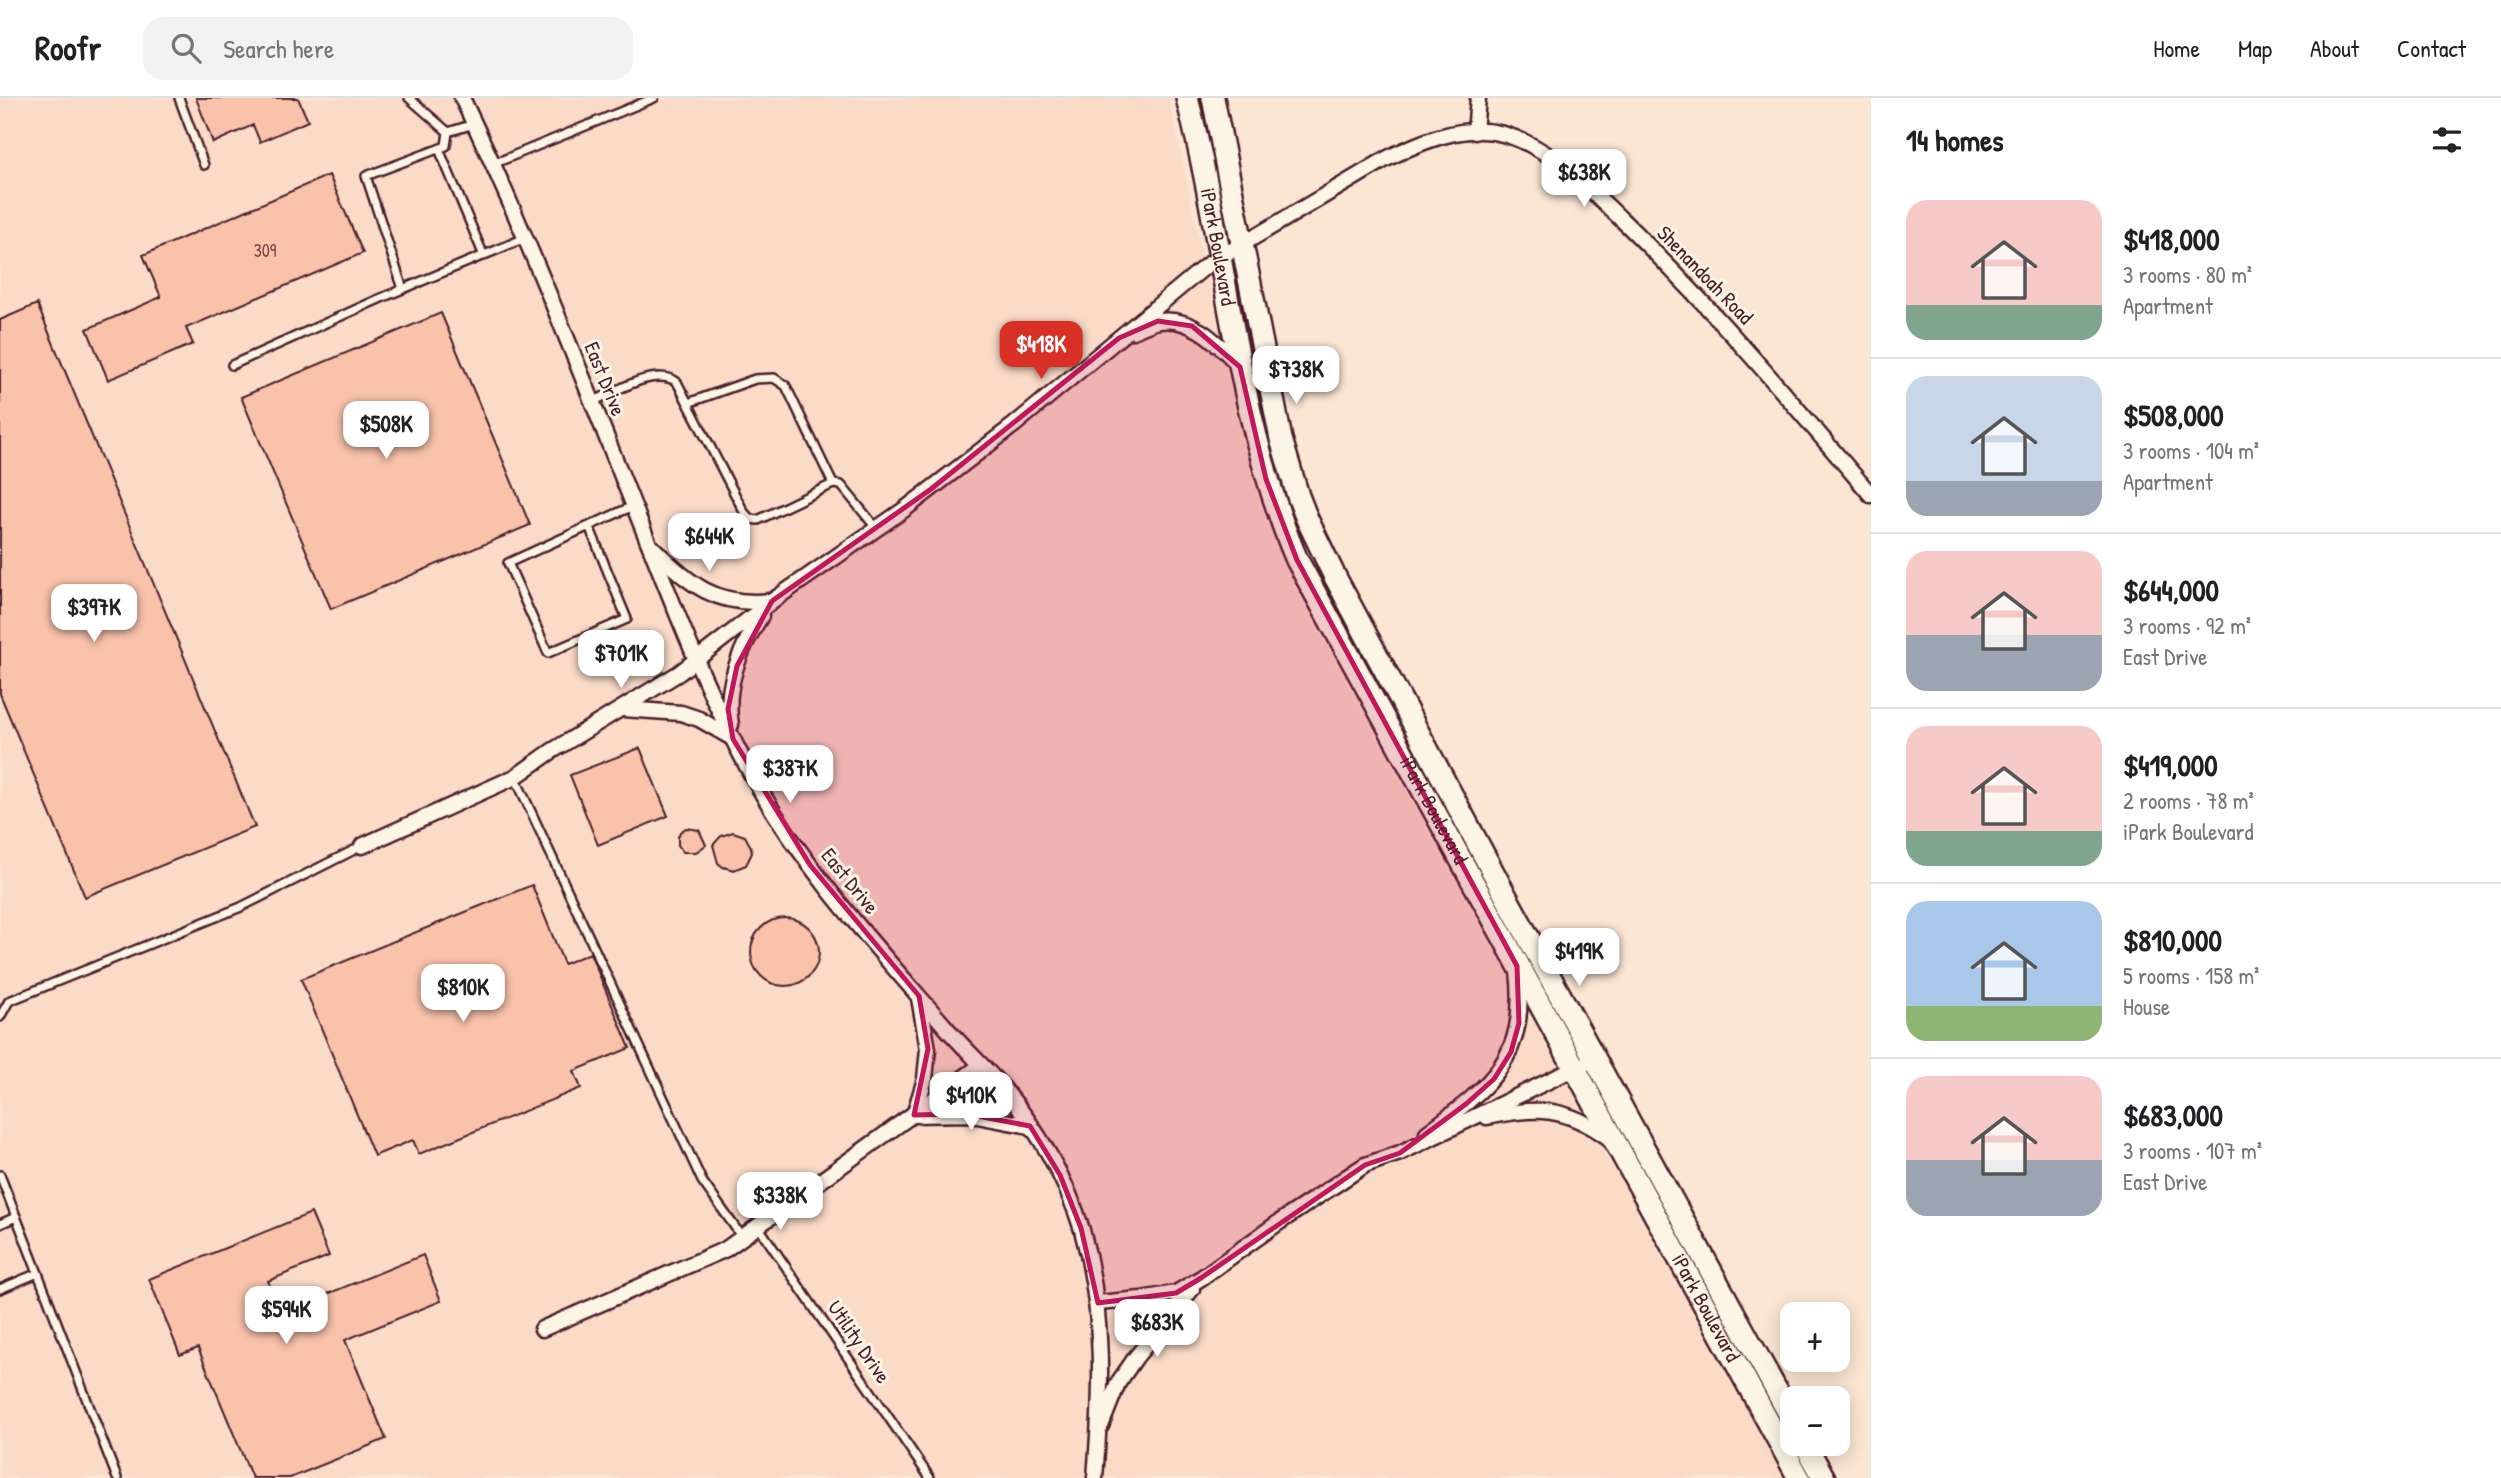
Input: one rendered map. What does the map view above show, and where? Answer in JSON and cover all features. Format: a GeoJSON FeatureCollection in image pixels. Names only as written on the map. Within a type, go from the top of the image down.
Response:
{"type":"FeatureCollection","features":[{"type":"Feature","properties":{"kind":"main road","name":"iPark Boulevard"},"geometry":{"type":"LineString","coordinates":[[1187,98],[1214,214],[1240,366],[1266,479],[1297,560],[1799,1478]]}},
{"type":"Feature","properties":{"kind":"main road","name":"iPark Boulevard"},"geometry":{"type":"LineString","coordinates":[[1213,98],[1282,439],[1297,496],[1307,519],[1334,575],[1594,1059],[1780,1397]]}},
{"type":"Feature","properties":{"kind":"main road"},"geometry":{"type":"LineString","coordinates":[[1812,1456],[1824,1478]]}},
{"type":"Feature","properties":{"kind":"street","name":"East Drive"},"geometry":{"type":"LineString","coordinates":[[462,98],[524,238],[696,661],[768,804],[810,865],[919,996],[980,1066],[1003,1088],[1031,1126],[1060,1175],[1081,1228],[1098,1303],[1101,1363],[1095,1478]]}},
{"type":"Feature","properties":{"kind":"street"},"geometry":{"type":"LineString","coordinates":[[1475,132],[1478,98]]}},
{"type":"Feature","properties":{"kind":"street","name":"Shenandoah Road"},"geometry":{"type":"LineString","coordinates":[[362,846],[515,777],[552,751],[623,709],[696,661],[772,601],[877,529],[1014,425],[1194,274],[1242,242],[1355,176],[1416,144],[1445,135],[1475,132],[1502,134],[1541,151],[1587,188],[1640,238],[1742,344],[1871,495]]}},
{"type":"Feature","properties":{"kind":"street"},"geometry":{"type":"LineString","coordinates":[[1119,338],[1158,321],[1176,321],[1192,326],[1211,338],[1240,366]]}},
{"type":"Feature","properties":{"kind":"street"},"geometry":{"type":"LineString","coordinates":[[649,545],[677,572],[702,590],[734,601],[772,601]]}},
{"type":"Feature","properties":{"kind":"street"},"geometry":{"type":"LineString","coordinates":[[733,739],[728,709],[730,686],[748,637],[772,601]]}},
{"type":"Feature","properties":{"kind":"street"},"geometry":{"type":"LineString","coordinates":[[623,709],[681,713],[699,719],[733,739]]}},
{"type":"Feature","properties":{"kind":"street"},"geometry":{"type":"LineString","coordinates":[[1400,1153],[1466,1104],[1493,1079],[1511,1052],[1519,1023],[1521,994],[1517,966]]}},
{"type":"Feature","properties":{"kind":"street"},"geometry":{"type":"LineString","coordinates":[[914,1115],[925,1079],[928,1049],[919,996]]}},
{"type":"Feature","properties":{"kind":"street"},"geometry":{"type":"LineString","coordinates":[[1098,1303],[1141,1300],[1176,1293],[1365,1165],[1400,1153],[1594,1059]]}},
{"type":"Feature","properties":{"kind":"street"},"geometry":{"type":"LineString","coordinates":[[542,1329],[726,1249],[980,1066]]}},
{"type":"Feature","properties":{"kind":"street"},"geometry":{"type":"LineString","coordinates":[[1465,1122],[1522,1109],[1563,1113],[1595,1128],[1615,1142]]}},
{"type":"Feature","properties":{"kind":"street"},"geometry":{"type":"LineString","coordinates":[[914,1115],[967,1114],[1031,1126]]}},
{"type":"Feature","properties":{"kind":"street"},"geometry":{"type":"LineString","coordinates":[[1099,1430],[1124,1374],[1201,1278]]}},
{"type":"Feature","properties":{"kind":"lane"},"geometry":{"type":"LineString","coordinates":[[179,98],[204,165]]}},
{"type":"Feature","properties":{"kind":"lane"},"geometry":{"type":"LineString","coordinates":[[409,98],[448,132]]}},
{"type":"Feature","properties":{"kind":"lane"},"geometry":{"type":"LineString","coordinates":[[493,164],[654,98]]}},
{"type":"Feature","properties":{"kind":"lane"},"geometry":{"type":"LineString","coordinates":[[448,132],[474,124]]}},
{"type":"Feature","properties":{"kind":"lane"},"geometry":{"type":"LineString","coordinates":[[403,289],[366,176],[446,146],[448,132]]}},
{"type":"Feature","properties":{"kind":"lane"},"geometry":{"type":"LineString","coordinates":[[439,149],[484,256]]}},
{"type":"Feature","properties":{"kind":"lane"},"geometry":{"type":"LineString","coordinates":[[232,365],[524,238]]}},
{"type":"Feature","properties":{"kind":"lane"},"geometry":{"type":"LineString","coordinates":[[592,402],[653,376],[669,376],[677,382],[750,519],[758,520],[833,484],[841,485],[877,529]]}},
{"type":"Feature","properties":{"kind":"lane"},"geometry":{"type":"LineString","coordinates":[[688,403],[755,379],[774,378],[786,386],[833,484]]}},
{"type":"Feature","properties":{"kind":"lane"},"geometry":{"type":"LineString","coordinates":[[589,526],[627,619],[548,653],[508,563],[589,526],[633,506]]}},
{"type":"Feature","properties":{"kind":"lane"},"geometry":{"type":"LineString","coordinates":[[515,777],[702,1181],[742,1238]]}},
{"type":"Feature","properties":{"kind":"lane"},"geometry":{"type":"LineString","coordinates":[[0,1005],[242,907],[362,846]]}},
{"type":"Feature","properties":{"kind":"lane"},"geometry":{"type":"LineString","coordinates":[[0,1017],[9,1001]]}},
{"type":"Feature","properties":{"kind":"lane"},"geometry":{"type":"LineString","coordinates":[[0,1175],[117,1478]]}},
{"type":"Feature","properties":{"kind":"lane"},"geometry":{"type":"LineString","coordinates":[[0,1224],[16,1217]]}},
{"type":"Feature","properties":{"kind":"lane","name":"Utility Drive"},"geometry":{"type":"LineString","coordinates":[[758,1226],[930,1478]]}},
{"type":"Feature","properties":{"kind":"lane"},"geometry":{"type":"LineString","coordinates":[[1,1286],[38,1273]]}},
{"type":"Feature","properties":{"kind":"highlighted area"},"geometry":{"type":"Polygon","coordinates":[[[1158,321],[1192,326],[1240,367],[1266,479],[1297,560],[1517,966],[1519,1023],[1511,1052],[1494,1079],[1466,1104],[1400,1153],[1365,1165],[1201,1278],[1176,1293],[1098,1303],[1081,1228],[1060,1175],[1030,1126],[967,1114],[914,1115],[928,1049],[919,996],[810,865],[733,739],[728,709],[737,666],[772,601],[931,489],[1119,338],[1158,321]]]}},
{"type":"Feature","properties":{"kind":"shaded area"},"geometry":{"type":"Polygon","coordinates":[[[0,98],[1169,98],[1229,378],[1263,511],[1299,595],[1784,1478],[0,1478],[0,98]]]}},
{"type":"Feature","properties":{"kind":"building"},"geometry":{"type":"Polygon","coordinates":[[[196,98],[298,98],[308,121],[260,142],[253,125],[213,143],[196,98]]]}},
{"type":"Feature","properties":{"kind":"building"},"geometry":{"type":"Polygon","coordinates":[[[329,175],[363,253],[186,328],[193,344],[108,380],[87,329],[161,297],[143,255],[329,175]]]}},
{"type":"Feature","properties":{"kind":"building"},"geometry":{"type":"Polygon","coordinates":[[[37,304],[255,827],[85,897],[0,694],[0,320],[37,304]]]}},
{"type":"Feature","properties":{"kind":"building"},"geometry":{"type":"Polygon","coordinates":[[[441,313],[530,525],[331,609],[241,397],[441,313]]]}},
{"type":"Feature","properties":{"kind":"building"},"geometry":{"type":"Polygon","coordinates":[[[640,748],[668,816],[598,845],[570,775],[640,748]]]}},
{"type":"Feature","properties":{"kind":"building"},"geometry":{"type":"Polygon","coordinates":[[[686,828],[699,830],[706,845],[696,852],[683,852],[678,845],[678,837],[686,828]]]}},
{"type":"Feature","properties":{"kind":"building"},"geometry":{"type":"Polygon","coordinates":[[[733,832],[745,836],[752,853],[746,865],[734,870],[718,863],[713,845],[721,836],[733,832]]]}},
{"type":"Feature","properties":{"kind":"building"},"geometry":{"type":"Polygon","coordinates":[[[532,885],[564,964],[590,953],[630,1048],[574,1071],[581,1088],[419,1154],[413,1140],[374,1156],[301,979],[532,885]]]}},
{"type":"Feature","properties":{"kind":"building"},"geometry":{"type":"Polygon","coordinates":[[[785,918],[798,921],[809,928],[816,939],[819,952],[816,965],[809,976],[798,983],[785,986],[772,983],[761,976],[754,965],[751,952],[754,939],[761,928],[772,921],[785,918]]]}},
{"type":"Feature","properties":{"kind":"building"},"geometry":{"type":"Polygon","coordinates":[[[311,1213],[329,1256],[268,1281],[281,1313],[423,1255],[441,1301],[345,1340],[386,1439],[290,1478],[252,1478],[198,1348],[180,1355],[149,1279],[311,1213]]]}}]}
